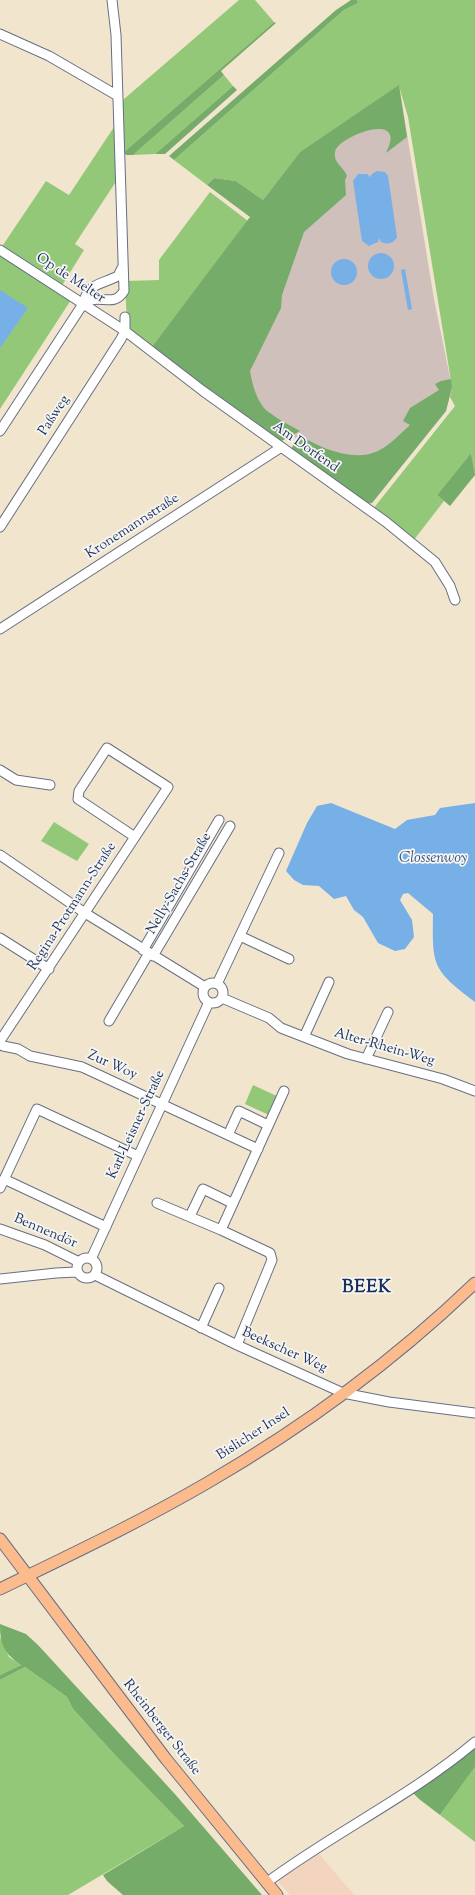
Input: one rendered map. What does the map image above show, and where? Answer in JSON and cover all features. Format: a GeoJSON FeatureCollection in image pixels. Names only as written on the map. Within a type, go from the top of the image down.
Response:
{"type":"FeatureCollection","features":[{"type":"Feature","properties":{"kind":"main road","name":"Bislicher Insel"},"geometry":{"type":"LineString","coordinates":[[0,1589],[114,1534],[208,1482],[277,1439],[343,1393],[423,1330],[475,1283]]}},
{"type":"Feature","properties":{"kind":"main road","name":"Rheinberger Straße"},"geometry":{"type":"LineString","coordinates":[[0,1539],[26,1576],[166,1759],[277,1895]]}},
{"type":"Feature","properties":{"kind":"street"},"geometry":{"type":"LineString","coordinates":[[83,304],[90,299],[114,300],[120,297],[124,291],[122,268],[116,35],[112,0]]}},
{"type":"Feature","properties":{"kind":"street"},"geometry":{"type":"LineString","coordinates":[[0,34],[49,56],[118,96]]}},
{"type":"Feature","properties":{"kind":"street","name":"Op de Melter"},"geometry":{"type":"LineString","coordinates":[[0,250],[125,331]]}},
{"type":"Feature","properties":{"kind":"street"},"geometry":{"type":"LineString","coordinates":[[0,431],[83,304],[85,296],[90,288],[96,284],[118,276],[122,268]]}},
{"type":"Feature","properties":{"kind":"street"},"geometry":{"type":"LineString","coordinates":[[125,317],[125,331]]}},
{"type":"Feature","properties":{"kind":"street","name":"Am Dorfend"},"geometry":{"type":"LineString","coordinates":[[125,331],[202,391],[386,522],[435,562],[450,586],[455,600]]}},
{"type":"Feature","properties":{"kind":"street","name":"Paßweg"},"geometry":{"type":"LineString","coordinates":[[0,527],[125,331]]}},
{"type":"Feature","properties":{"kind":"street","name":"Kronemannstraße"},"geometry":{"type":"LineString","coordinates":[[0,629],[280,448]]}},
{"type":"Feature","properties":{"kind":"street","name":"Regina-Protmann-Straße"},"geometry":{"type":"LineString","coordinates":[[1,1045],[85,913],[168,787],[107,748],[79,792],[78,799],[135,837]]}},
{"type":"Feature","properties":{"kind":"street"},"geometry":{"type":"LineString","coordinates":[[0,770],[16,780],[50,785]]}},
{"type":"Feature","properties":{"kind":"street","name":"Nelly-Sachs-Straße"},"geometry":{"type":"LineString","coordinates":[[148,953],[219,820]]}},
{"type":"Feature","properties":{"kind":"street","name":"Nelly-Sachs-Straße"},"geometry":{"type":"LineString","coordinates":[[148,953],[230,826]]}},
{"type":"Feature","properties":{"kind":"street"},"geometry":{"type":"LineString","coordinates":[[217,984],[279,853]]}},
{"type":"Feature","properties":{"kind":"street"},"geometry":{"type":"LineString","coordinates":[[0,855],[85,913],[205,987]]}},
{"type":"Feature","properties":{"kind":"street"},"geometry":{"type":"LineString","coordinates":[[240,936],[289,960]]}},
{"type":"Feature","properties":{"kind":"street"},"geometry":{"type":"LineString","coordinates":[[0,938],[49,969]]}},
{"type":"Feature","properties":{"kind":"street"},"geometry":{"type":"LineString","coordinates":[[110,1020],[148,953]]}},
{"type":"Feature","properties":{"kind":"street"},"geometry":{"type":"LineString","coordinates":[[304,1037],[329,982]]}},
{"type":"Feature","properties":{"kind":"street"},"geometry":{"type":"LineString","coordinates":[[211,984],[217,984],[222,989],[222,998],[218,1002],[209,1002],[204,996],[205,987],[211,984]]}},
{"type":"Feature","properties":{"kind":"street","name":"Alter-Rhein-Weg"},"geometry":{"type":"LineString","coordinates":[[222,998],[270,1018],[281,1028],[348,1054],[443,1079],[475,1092]]}},
{"type":"Feature","properties":{"kind":"street","name":"Karl-Leisner-Straße"},"geometry":{"type":"LineString","coordinates":[[91,1259],[209,1002]]}},
{"type":"Feature","properties":{"kind":"street"},"geometry":{"type":"LineString","coordinates":[[366,1059],[388,1012]]}},
{"type":"Feature","properties":{"kind":"street","name":"Zur Woy"},"geometry":{"type":"LineString","coordinates":[[1,1045],[18,1049],[30,1056],[82,1067],[258,1149]]}},
{"type":"Feature","properties":{"kind":"street"},"geometry":{"type":"LineString","coordinates":[[221,1230],[284,1091]]}},
{"type":"Feature","properties":{"kind":"street"},"geometry":{"type":"LineString","coordinates":[[0,1188],[37,1109],[138,1156]]}},
{"type":"Feature","properties":{"kind":"street"},"geometry":{"type":"LineString","coordinates":[[228,1135],[239,1111],[268,1125]]}},
{"type":"Feature","properties":{"kind":"street"},"geometry":{"type":"LineString","coordinates":[[4,1179],[106,1227]]}},
{"type":"Feature","properties":{"kind":"street"},"geometry":{"type":"LineString","coordinates":[[190,1216],[203,1190],[232,1203]]}},
{"type":"Feature","properties":{"kind":"street"},"geometry":{"type":"LineString","coordinates":[[157,1203],[190,1216],[270,1253],[272,1260],[237,1345]]}},
{"type":"Feature","properties":{"kind":"street","name":"Bennendör"},"geometry":{"type":"LineString","coordinates":[[0,1228],[45,1245],[79,1262]]}},
{"type":"Feature","properties":{"kind":"street"},"geometry":{"type":"LineString","coordinates":[[84,1258],[91,1259],[96,1263],[98,1269],[95,1275],[91,1278],[81,1276],[77,1267],[79,1262],[84,1258]]}},
{"type":"Feature","properties":{"kind":"street"},"geometry":{"type":"LineString","coordinates":[[0,1279],[78,1272]]}},
{"type":"Feature","properties":{"kind":"street","name":"Beekscher Weg"},"geometry":{"type":"LineString","coordinates":[[95,1275],[201,1328],[343,1393],[389,1402],[475,1413]]}},
{"type":"Feature","properties":{"kind":"street"},"geometry":{"type":"LineString","coordinates":[[201,1328],[219,1288]]}},
{"type":"Feature","properties":{"kind":"street"},"geometry":{"type":"LineString","coordinates":[[266,1883],[312,1850],[441,1769],[475,1742]]}},
{"type":"Feature","properties":{"kind":"shaded area"},"geometry":{"type":"Polygon","coordinates":[[[399,85],[434,299],[452,387],[446,411],[372,503],[297,442],[295,437],[151,348],[300,152],[399,85]]]}},
{"type":"Feature","properties":{"kind":"shaded area"},"geometry":{"type":"Polygon","coordinates":[[[316,1850],[354,1895],[290,1895],[275,1878],[316,1850]]]}},
{"type":"Feature","properties":{"kind":"green space"},"geometry":{"type":"Polygon","coordinates":[[[239,0],[255,0],[274,22],[124,152],[121,106],[124,99],[239,0]]]}},
{"type":"Feature","properties":{"kind":"green space"},"geometry":{"type":"Polygon","coordinates":[[[351,0],[357,0],[358,3],[344,10],[174,160],[169,156],[336,10],[351,0]]]}},
{"type":"Feature","properties":{"kind":"green space"},"geometry":{"type":"Polygon","coordinates":[[[357,0],[475,0],[475,477],[471,453],[437,495],[444,501],[413,541],[373,509],[455,406],[450,397],[452,387],[408,117],[399,86],[300,152],[263,200],[236,181],[214,178],[207,185],[174,160],[344,10],[358,3],[357,0]]]}},
{"type":"Feature","properties":{"kind":"green space"},"geometry":{"type":"Polygon","coordinates":[[[274,22],[276,23],[221,71],[224,75],[133,155],[126,155],[124,152],[274,22]]]}},
{"type":"Feature","properties":{"kind":"green space"},"geometry":{"type":"Polygon","coordinates":[[[224,75],[233,86],[155,154],[133,155],[224,75]]]}},
{"type":"Feature","properties":{"kind":"green space"},"geometry":{"type":"Polygon","coordinates":[[[399,85],[407,137],[386,153],[390,142],[390,135],[386,131],[380,129],[361,133],[352,137],[338,147],[335,152],[335,156],[337,162],[347,176],[345,180],[346,195],[304,232],[282,295],[281,308],[250,371],[254,388],[259,400],[266,410],[273,416],[300,431],[278,443],[151,348],[250,217],[207,185],[214,178],[236,181],[263,200],[300,152],[399,85]]]}},
{"type":"Feature","properties":{"kind":"green space"},"geometry":{"type":"Polygon","coordinates":[[[233,86],[237,90],[165,154],[155,154],[233,86]]]}},
{"type":"Feature","properties":{"kind":"green space"},"geometry":{"type":"Polygon","coordinates":[[[116,124],[117,180],[75,244],[84,250],[61,287],[1,248],[46,181],[69,195],[116,124]]]}},
{"type":"Feature","properties":{"kind":"green space"},"geometry":{"type":"Polygon","coordinates":[[[210,192],[248,221],[151,348],[130,332],[127,325],[125,281],[159,280],[159,260],[210,192]]]}},
{"type":"Feature","properties":{"kind":"green space"},"geometry":{"type":"Polygon","coordinates":[[[0,253],[71,300],[0,409],[0,253]]]}},
{"type":"Feature","properties":{"kind":"green space"},"geometry":{"type":"Polygon","coordinates":[[[451,379],[452,387],[446,411],[372,503],[366,504],[290,452],[295,441],[301,436],[328,449],[349,455],[369,454],[378,451],[391,443],[410,425],[403,421],[410,408],[439,390],[435,384],[451,379]]]}},
{"type":"Feature","properties":{"kind":"green space"},"geometry":{"type":"Polygon","coordinates":[[[471,453],[475,475],[450,506],[437,495],[471,453]]]}},
{"type":"Feature","properties":{"kind":"green space"},"geometry":{"type":"Polygon","coordinates":[[[54,822],[89,844],[77,861],[41,841],[54,822]]]}},
{"type":"Feature","properties":{"kind":"green space"},"geometry":{"type":"Polygon","coordinates":[[[253,1085],[279,1097],[271,1116],[245,1104],[253,1085]]]}},
{"type":"Feature","properties":{"kind":"green space"},"geometry":{"type":"Polygon","coordinates":[[[0,1624],[26,1634],[38,1645],[174,1793],[262,1895],[123,1895],[107,1881],[103,1875],[184,1826],[73,1709],[67,1697],[25,1667],[0,1680],[0,1675],[21,1665],[4,1648],[1,1638],[0,1624]]]}},
{"type":"Feature","properties":{"kind":"green space"},"geometry":{"type":"Polygon","coordinates":[[[0,1637],[9,1657],[21,1665],[0,1675],[0,1637]]]}},
{"type":"Feature","properties":{"kind":"green space"},"geometry":{"type":"Polygon","coordinates":[[[25,1667],[67,1697],[73,1709],[184,1826],[68,1895],[0,1895],[0,1680],[25,1667]]]}},
{"type":"Feature","properties":{"kind":"green space"},"geometry":{"type":"Polygon","coordinates":[[[475,1747],[475,1767],[440,1815],[411,1791],[475,1747]]]}},
{"type":"Feature","properties":{"kind":"green space"},"geometry":{"type":"Polygon","coordinates":[[[475,1767],[475,1842],[440,1815],[475,1767]]]}},
{"type":"Feature","properties":{"kind":"water"},"geometry":{"type":"Polygon","coordinates":[[[377,171],[385,172],[388,176],[397,237],[390,243],[381,242],[379,238],[378,242],[369,246],[362,241],[353,181],[358,174],[367,174],[370,177],[377,171]]]}},
{"type":"Feature","properties":{"kind":"water"},"geometry":{"type":"Polygon","coordinates":[[[381,253],[390,257],[394,266],[390,275],[381,279],[372,275],[368,266],[372,257],[381,253]]]}},
{"type":"Feature","properties":{"kind":"water"},"geometry":{"type":"Polygon","coordinates":[[[344,259],[353,263],[357,272],[353,281],[344,285],[335,281],[331,272],[335,263],[344,259]]]}},
{"type":"Feature","properties":{"kind":"water"},"geometry":{"type":"Polygon","coordinates":[[[405,269],[412,309],[408,310],[401,270],[405,269]]]}},
{"type":"Feature","properties":{"kind":"water"},"geometry":{"type":"Polygon","coordinates":[[[0,290],[28,308],[0,348],[0,290]]]}},
{"type":"Feature","properties":{"kind":"water","name":"Clossenwoy"},"geometry":{"type":"Polygon","coordinates":[[[331,803],[395,829],[407,820],[435,815],[440,808],[475,803],[475,1002],[451,982],[438,966],[433,946],[433,914],[408,893],[403,894],[400,900],[412,920],[414,937],[405,949],[395,951],[378,943],[363,917],[354,910],[346,896],[334,899],[319,886],[303,885],[294,880],[286,871],[307,823],[317,806],[331,803]]]}},
{"type":"Feature","properties":{"kind":"district","name":"BEEK"},"geometry":{"type":"Point","coordinates":[367,1289]}}]}
